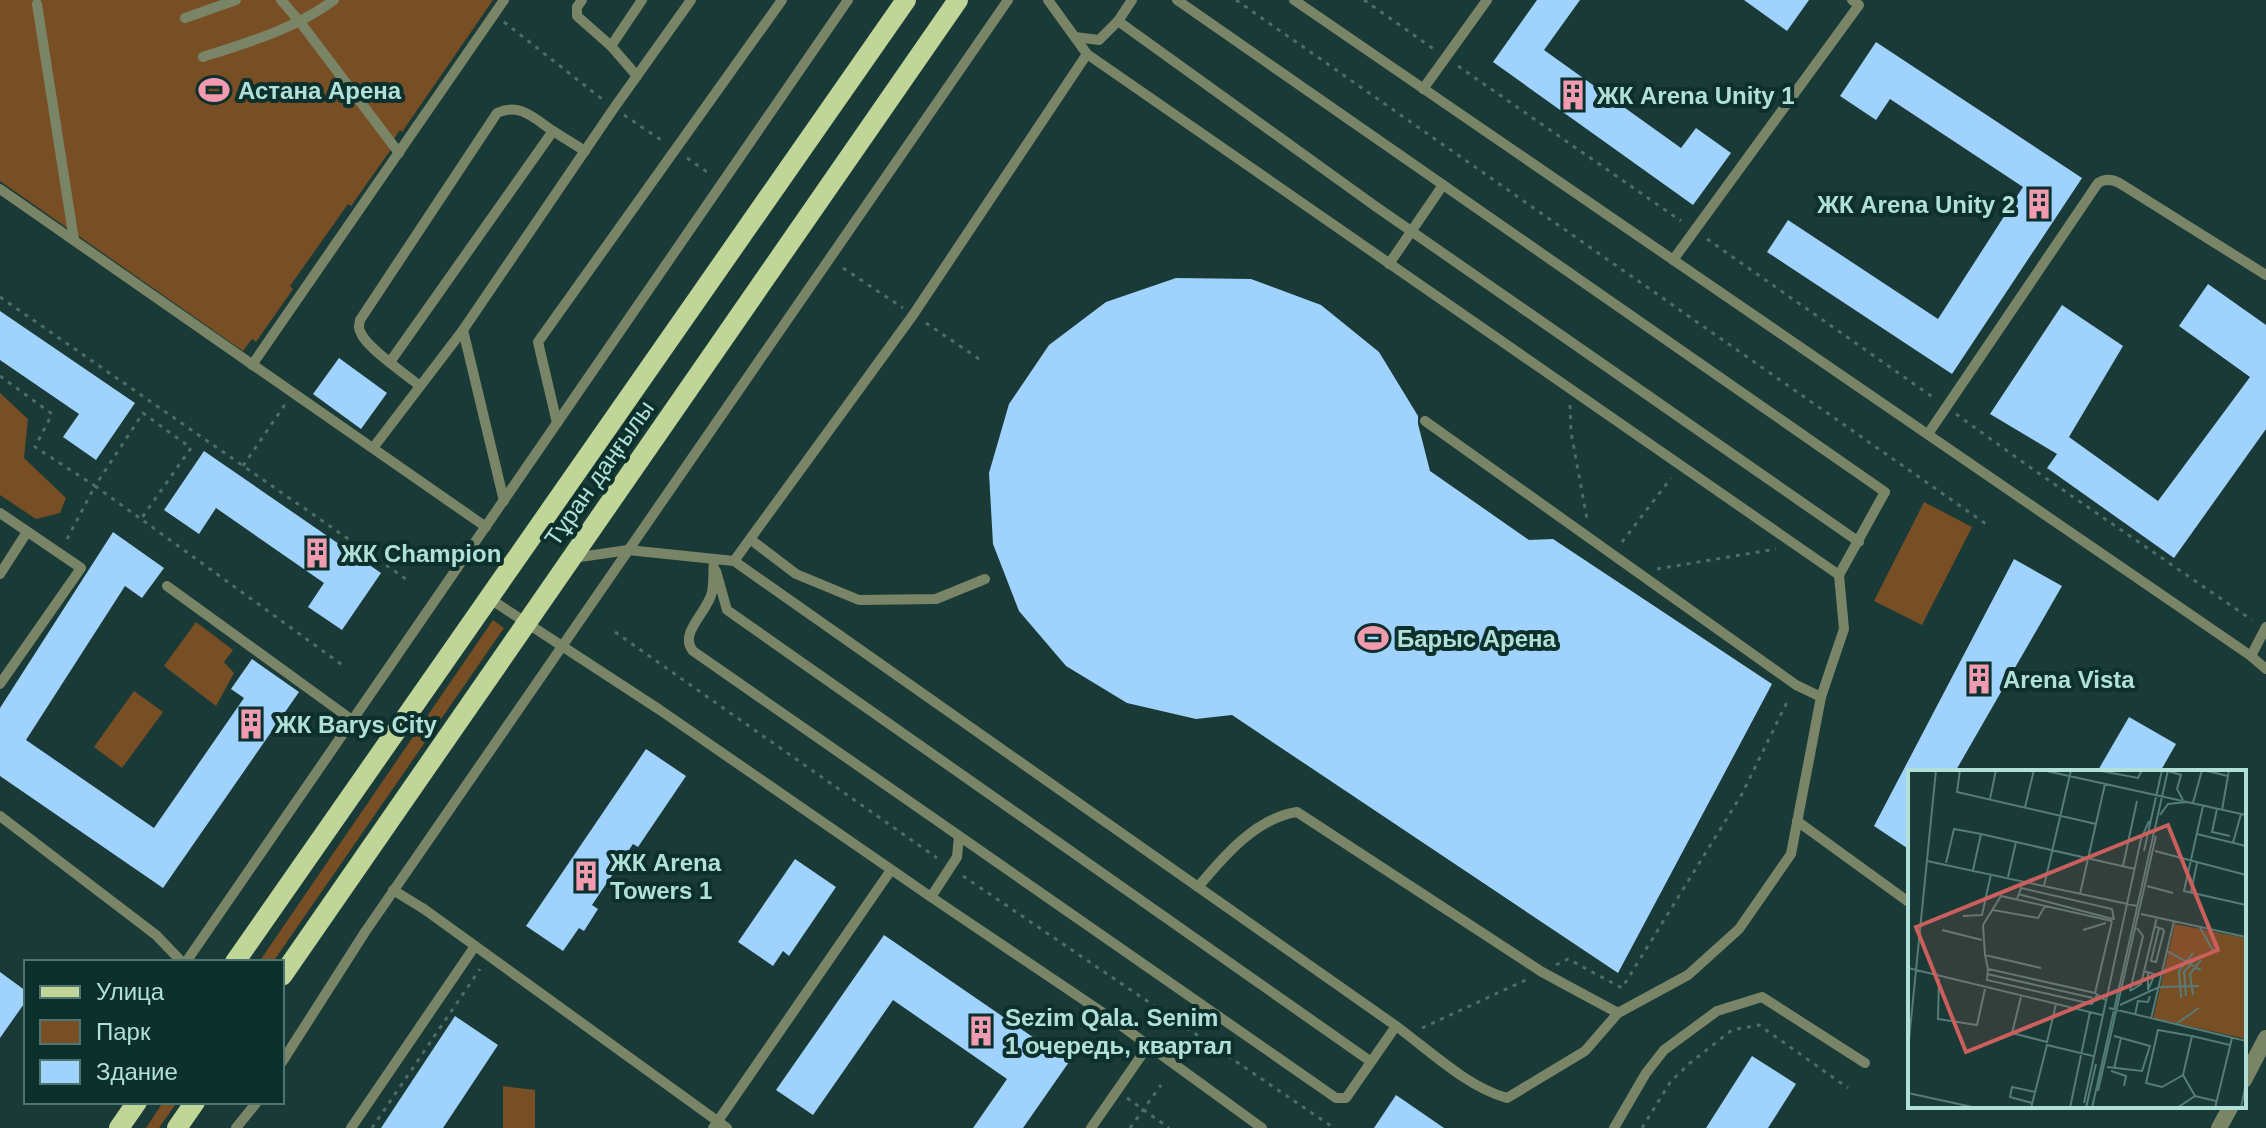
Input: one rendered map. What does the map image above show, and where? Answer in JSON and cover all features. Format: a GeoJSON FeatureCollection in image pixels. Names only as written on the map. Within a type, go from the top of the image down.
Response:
{"type":"FeatureCollection","features":[{"type":"Feature","properties":{"kind":"main road","name":"Тұран даңғылы"},"geometry":{"type":"LineString","coordinates":[[236,960],[906,0]]}},
{"type":"Feature","properties":{"kind":"main road","name":"Тұран даңғылы"},"geometry":{"type":"LineString","coordinates":[[284,973],[958,0]]}},
{"type":"Feature","properties":{"kind":"main road"},"geometry":{"type":"LineString","coordinates":[[119,1128],[136,1104]]}},
{"type":"Feature","properties":{"kind":"main road"},"geometry":{"type":"LineString","coordinates":[[177,1128],[194,1104]]}},
{"type":"Feature","properties":{"kind":"street"},"geometry":{"type":"LineString","coordinates":[[2246,1076],[2266,1038]]}},
{"type":"Feature","properties":{"kind":"street"},"geometry":{"type":"LineString","coordinates":[[2219,1128],[2230,1108]]}},
{"type":"Feature","properties":{"kind":"lane"},"geometry":{"type":"LineString","coordinates":[[185,18],[236,0]]}},
{"type":"Feature","properties":{"kind":"lane"},"geometry":{"type":"LineString","coordinates":[[281,0],[399,153]]}},
{"type":"Feature","properties":{"kind":"lane"},"geometry":{"type":"LineString","coordinates":[[203,57],[300,22],[334,0]]}},
{"type":"Feature","properties":{"kind":"lane"},"geometry":{"type":"LineString","coordinates":[[252,365],[504,0]]}},
{"type":"Feature","properties":{"kind":"lane"},"geometry":{"type":"LineString","coordinates":[[582,0],[577,7],[577,16],[611,46],[637,76]]}},
{"type":"Feature","properties":{"kind":"lane"},"geometry":{"type":"LineString","coordinates":[[611,46],[642,0]]}},
{"type":"Feature","properties":{"kind":"lane"},"geometry":{"type":"LineString","coordinates":[[373,448],[463,330],[691,0]]}},
{"type":"Feature","properties":{"kind":"lane"},"geometry":{"type":"LineString","coordinates":[[557,423],[538,342],[782,0]]}},
{"type":"Feature","properties":{"kind":"lane"},"geometry":{"type":"LineString","coordinates":[[185,960],[848,0]]}},
{"type":"Feature","properties":{"kind":"lane"},"geometry":{"type":"LineString","coordinates":[[284,1059],[393,890],[1008,0]]}},
{"type":"Feature","properties":{"kind":"lane"},"geometry":{"type":"LineString","coordinates":[[1048,0],[1087,54],[1839,575]]}},
{"type":"Feature","properties":{"kind":"lane"},"geometry":{"type":"LineString","coordinates":[[1075,37],[1099,40],[1118,21],[1132,0]]}},
{"type":"Feature","properties":{"kind":"lane"},"geometry":{"type":"LineString","coordinates":[[572,558],[628,550],[714,562],[734,561],[1473,1083],[1493,1094],[1507,1098],[1585,1051],[1618,1013],[1688,975],[1739,929],[1791,854],[1821,697],[1844,629],[1839,575],[1885,492],[1177,0]]}},
{"type":"Feature","properties":{"kind":"lane"},"geometry":{"type":"LineString","coordinates":[[1294,0],[2266,669]]}},
{"type":"Feature","properties":{"kind":"lane"},"geometry":{"type":"LineString","coordinates":[[1423,89],[1487,0]]}},
{"type":"Feature","properties":{"kind":"lane"},"geometry":{"type":"LineString","coordinates":[[1673,260],[1859,5],[1852,0]]}},
{"type":"Feature","properties":{"kind":"lane"},"geometry":{"type":"LineString","coordinates":[[37,4],[74,240]]}},
{"type":"Feature","properties":{"kind":"lane"},"geometry":{"type":"LineString","coordinates":[[1118,21],[1413,232],[1859,542]]}},
{"type":"Feature","properties":{"kind":"lane"},"geometry":{"type":"LineString","coordinates":[[734,561],[913,315],[1087,54]]}},
{"type":"Feature","properties":{"kind":"lane"},"geometry":{"type":"LineString","coordinates":[[419,385],[363,337],[359,329],[360,320],[497,113],[507,108],[518,109],[585,151]]}},
{"type":"Feature","properties":{"kind":"lane"},"geometry":{"type":"LineString","coordinates":[[390,362],[553,131]]}},
{"type":"Feature","properties":{"kind":"lane"},"geometry":{"type":"LineString","coordinates":[[1928,434],[2103,179],[2115,180],[2266,275]]}},
{"type":"Feature","properties":{"kind":"lane"},"geometry":{"type":"LineString","coordinates":[[1389,264],[1443,185]]}},
{"type":"Feature","properties":{"kind":"lane"},"geometry":{"type":"LineString","coordinates":[[0,189],[486,527]]}},
{"type":"Feature","properties":{"kind":"lane"},"geometry":{"type":"LineString","coordinates":[[463,330],[504,501]]}},
{"type":"Feature","properties":{"kind":"lane"},"geometry":{"type":"LineString","coordinates":[[1425,421],[1796,685],[1821,697]]}},
{"type":"Feature","properties":{"kind":"lane"},"geometry":{"type":"LineString","coordinates":[[0,513],[81,568],[0,684]]}},
{"type":"Feature","properties":{"kind":"lane"},"geometry":{"type":"LineString","coordinates":[[0,574],[27,532]]}},
{"type":"Feature","properties":{"kind":"lane"},"geometry":{"type":"LineString","coordinates":[[750,539],[796,574],[859,600],[936,599],[985,579]]}},
{"type":"Feature","properties":{"kind":"lane"},"geometry":{"type":"LineString","coordinates":[[714,562],[709,602],[688,638],[688,645],[693,651],[1336,1098],[1346,1098],[1396,1026]]}},
{"type":"Feature","properties":{"kind":"lane"},"geometry":{"type":"LineString","coordinates":[[714,562],[727,610],[1370,1061]]}},
{"type":"Feature","properties":{"kind":"lane"},"geometry":{"type":"LineString","coordinates":[[167,586],[352,720]]}},
{"type":"Feature","properties":{"kind":"lane"},"geometry":{"type":"LineString","coordinates":[[490,599],[660,710],[1112,1019],[1262,1128]]}},
{"type":"Feature","properties":{"kind":"lane"},"geometry":{"type":"LineString","coordinates":[[2251,656],[2266,628]]}},
{"type":"Feature","properties":{"kind":"lane"},"geometry":{"type":"LineString","coordinates":[[1198,887],[1234,846],[1282,815],[1297,812],[1542,972],[1618,1013]]}},
{"type":"Feature","properties":{"kind":"lane"},"geometry":{"type":"LineString","coordinates":[[0,816],[156,935],[182,960]]}},
{"type":"Feature","properties":{"kind":"lane"},"geometry":{"type":"LineString","coordinates":[[1797,821],[1908,902]]}},
{"type":"Feature","properties":{"kind":"lane"},"geometry":{"type":"LineString","coordinates":[[931,897],[951,868],[958,852],[959,836]]}},
{"type":"Feature","properties":{"kind":"lane"},"geometry":{"type":"LineString","coordinates":[[393,890],[489,956],[719,1126],[891,870]]}},
{"type":"Feature","properties":{"kind":"lane"},"geometry":{"type":"LineString","coordinates":[[351,1128],[475,946]]}},
{"type":"Feature","properties":{"kind":"lane"},"geometry":{"type":"LineString","coordinates":[[1614,1128],[1646,1073],[1664,1050],[1717,1011],[1762,997],[1865,1063]]}},
{"type":"Feature","properties":{"kind":"lane"},"geometry":{"type":"LineString","coordinates":[[1091,1128],[1148,1046]]}},
{"type":"Feature","properties":{"kind":"lane"},"geometry":{"type":"LineString","coordinates":[[119,1128],[123,1104]]}},
{"type":"Feature","properties":{"kind":"lane"},"geometry":{"type":"LineString","coordinates":[[236,1128],[255,1104]]}},
{"type":"Feature","properties":{"kind":"path"},"geometry":{"type":"LineString","coordinates":[[1236,0],[1989,526]]}},
{"type":"Feature","properties":{"kind":"path"},"geometry":{"type":"LineString","coordinates":[[495,15],[614,108],[723,183]]}},
{"type":"Feature","properties":{"kind":"path"},"geometry":{"type":"LineString","coordinates":[[0,297],[406,579]]}},
{"type":"Feature","properties":{"kind":"path"},"geometry":{"type":"LineString","coordinates":[[0,376],[52,414],[35,447],[95,486],[345,667]]}},
{"type":"Feature","properties":{"kind":"path"},"geometry":{"type":"LineString","coordinates":[[1570,388],[1571,432],[1591,539]]}},
{"type":"Feature","properties":{"kind":"path"},"geometry":{"type":"LineString","coordinates":[[243,466],[293,393]]}},
{"type":"Feature","properties":{"kind":"path"},"geometry":{"type":"LineString","coordinates":[[60,553],[95,486],[143,413],[191,448],[141,519]]}},
{"type":"Feature","properties":{"kind":"path"},"geometry":{"type":"LineString","coordinates":[[1613,554],[1681,465]]}},
{"type":"Feature","properties":{"kind":"path"},"geometry":{"type":"LineString","coordinates":[[2031,468],[2266,628]]}},
{"type":"Feature","properties":{"kind":"path"},"geometry":{"type":"LineString","coordinates":[[1637,572],[1796,545]]}},
{"type":"Feature","properties":{"kind":"path"},"geometry":{"type":"LineString","coordinates":[[615,632],[951,868],[1334,1128]]}},
{"type":"Feature","properties":{"kind":"path"},"geometry":{"type":"LineString","coordinates":[[1408,1035],[1568,959],[1622,988],[1742,794],[1796,685]]}},
{"type":"Feature","properties":{"kind":"path"},"geometry":{"type":"LineString","coordinates":[[372,1128],[489,956]]}},
{"type":"Feature","properties":{"kind":"path"},"geometry":{"type":"LineString","coordinates":[[1642,1128],[1671,1081],[1732,1030],[1759,1025],[1848,1088]]}},
{"type":"Feature","properties":{"kind":"path"},"geometry":{"type":"LineString","coordinates":[[1130,1128],[1161,1085]]}},
{"type":"Feature","properties":{"kind":"path"},"geometry":{"type":"LineString","coordinates":[[1117,1092],[1169,1128]]}},
{"type":"Feature","properties":{"kind":"green space","name":"Астана Арена"},"geometry":{"type":"Polygon","coordinates":[[[0,0],[493,0],[402,132],[400,130],[390,145],[392,148],[351,206],[348,204],[290,286],[293,289],[256,342],[252,339],[243,351],[0,181],[0,0]]]}},
{"type":"Feature","properties":{"kind":"green space"},"geometry":{"type":"Polygon","coordinates":[[[0,393],[28,419],[24,458],[66,498],[60,513],[36,519],[0,495],[0,393]]]}},
{"type":"Feature","properties":{"kind":"green space"},"geometry":{"type":"Polygon","coordinates":[[[1924,502],[1972,527],[1922,625],[1874,601],[1924,502]]]}},
{"type":"Feature","properties":{"kind":"green space"},"geometry":{"type":"Polygon","coordinates":[[[493,620],[504,628],[274,960],[260,960],[493,620]]]}},
{"type":"Feature","properties":{"kind":"green space"},"geometry":{"type":"Polygon","coordinates":[[[196,622],[233,650],[224,662],[234,673],[216,706],[164,666],[196,622]]]}},
{"type":"Feature","properties":{"kind":"green space"},"geometry":{"type":"Polygon","coordinates":[[[134,691],[163,712],[122,768],[94,747],[134,691]]]}},
{"type":"Feature","properties":{"kind":"green space"},"geometry":{"type":"Polygon","coordinates":[[[503,1086],[535,1090],[535,1128],[503,1128],[503,1086]]]}},
{"type":"Feature","properties":{"kind":"green space"},"geometry":{"type":"Polygon","coordinates":[[[162,1104],[176,1104],[159,1128],[146,1128],[162,1104]]]}},
{"type":"Feature","properties":{"kind":"building","name":"ЖК Arena Unity 1"},"geometry":{"type":"Polygon","coordinates":[[[1537,0],[1580,0],[1544,50],[1681,148],[1696,128],[1731,153],[1693,205],[1493,62],[1537,0]]]}},
{"type":"Feature","properties":{"kind":"building","name":"ЖК Arena Unity 1"},"geometry":{"type":"Polygon","coordinates":[[[1744,0],[1809,0],[1787,31],[1744,0]]]}},
{"type":"Feature","properties":{"kind":"building","name":"ЖК Arena Unity 2"},"geometry":{"type":"Polygon","coordinates":[[[1876,42],[2082,178],[1952,374],[1767,252],[1788,220],[1938,319],[2023,187],[1890,99],[1876,120],[1840,96],[1876,42]]]}},
{"type":"Feature","properties":{"kind":"building","name":"Барыс Арена"},"geometry":{"type":"Polygon","coordinates":[[[1176,278],[1251,279],[1321,305],[1379,352],[1418,416],[1430,471],[1529,540],[1553,539],[1772,684],[1618,973],[1232,715],[1196,719],[1127,703],[1066,666],[1019,611],[993,544],[989,473],[1009,404],[1049,345],[1106,302],[1176,278]]]}},
{"type":"Feature","properties":{"kind":"building"},"geometry":{"type":"Polygon","coordinates":[[[2208,284],[2266,325],[2266,429],[2174,558],[2047,468],[2057,454],[1990,414],[2062,305],[2123,346],[2069,437],[2158,501],[2250,377],[2179,326],[2208,284]]]}},
{"type":"Feature","properties":{"kind":"building"},"geometry":{"type":"Polygon","coordinates":[[[0,311],[135,403],[96,460],[63,437],[79,414],[0,360],[0,311]]]}},
{"type":"Feature","properties":{"kind":"building"},"geometry":{"type":"Polygon","coordinates":[[[339,358],[387,393],[361,429],[313,394],[339,358]]]}},
{"type":"Feature","properties":{"kind":"building","name":"ЖК Champion"},"geometry":{"type":"Polygon","coordinates":[[[204,451],[381,573],[342,630],[308,607],[324,583],[216,508],[199,534],[164,510],[204,451]]]}},
{"type":"Feature","properties":{"kind":"building","name":"ЖК Barys City"},"geometry":{"type":"Polygon","coordinates":[[[113,532],[164,568],[142,598],[125,586],[26,740],[154,828],[244,698],[231,689],[252,659],[299,692],[163,888],[0,776],[0,708],[113,532]]]}},
{"type":"Feature","properties":{"kind":"building","name":"Arena Vista"},"geometry":{"type":"Polygon","coordinates":[[[2014,559],[2062,586],[1956,770],[1908,770],[1908,849],[1874,826],[2014,559]]]}},
{"type":"Feature","properties":{"kind":"building","name":"Arena Vista"},"geometry":{"type":"Polygon","coordinates":[[[2129,717],[2176,744],[2161,770],[2098,770],[2129,717]]]}},
{"type":"Feature","properties":{"kind":"building","name":"ЖК Arena Towers 1"},"geometry":{"type":"Polygon","coordinates":[[[646,749],[686,776],[638,847],[633,844],[592,905],[598,909],[584,931],[579,928],[563,951],[526,926],[646,749]]]}},
{"type":"Feature","properties":{"kind":"building"},"geometry":{"type":"Polygon","coordinates":[[[795,859],[836,887],[789,956],[783,951],[773,966],[738,942],[795,859]]]}},
{"type":"Feature","properties":{"kind":"building","name":"Sezim Qala. Senim 1 очередь, квартал"},"geometry":{"type":"Polygon","coordinates":[[[884,935],[1069,1062],[1023,1128],[973,1128],[1007,1079],[893,1000],[813,1115],[776,1090],[884,935]]]}},
{"type":"Feature","properties":{"kind":"building"},"geometry":{"type":"Polygon","coordinates":[[[0,972],[24,990],[24,1004],[0,1038],[0,972]]]}},
{"type":"Feature","properties":{"kind":"building"},"geometry":{"type":"Polygon","coordinates":[[[455,1016],[498,1045],[443,1128],[381,1128],[455,1016]]]}},
{"type":"Feature","properties":{"kind":"building"},"geometry":{"type":"Polygon","coordinates":[[[1752,1056],[1796,1084],[1768,1128],[1706,1128],[1752,1056]]]}},
{"type":"Feature","properties":{"kind":"building"},"geometry":{"type":"Polygon","coordinates":[[[1396,1095],[1444,1128],[1374,1128],[1396,1095]]]}},
{"type":"Feature","properties":{"kind":"place","name":"Астана Арена"},"geometry":{"type":"Point","coordinates":[214,90]}},
{"type":"Feature","properties":{"kind":"place","name":"ЖК Arena Unity 1"},"geometry":{"type":"Point","coordinates":[1573,95]}},
{"type":"Feature","properties":{"kind":"place","name":"ЖК Arena Unity 2"},"geometry":{"type":"Point","coordinates":[2039,204]}},
{"type":"Feature","properties":{"kind":"place","name":"ЖК Champion"},"geometry":{"type":"Point","coordinates":[317,553]}},
{"type":"Feature","properties":{"kind":"place","name":"Барыс Арена"},"geometry":{"type":"Point","coordinates":[1373,638]}},
{"type":"Feature","properties":{"kind":"place","name":"Arena Vista"},"geometry":{"type":"Point","coordinates":[1979,679]}},
{"type":"Feature","properties":{"kind":"place","name":"ЖК Barys City"},"geometry":{"type":"Point","coordinates":[251,724]}},
{"type":"Feature","properties":{"kind":"place","name":"ЖК Arena Towers 1"},"geometry":{"type":"Point","coordinates":[586,876]}},
{"type":"Feature","properties":{"kind":"place","name":"Sezim Qala. Senim 1 очередь, квартал"},"geometry":{"type":"Point","coordinates":[981,1031]}}]}
